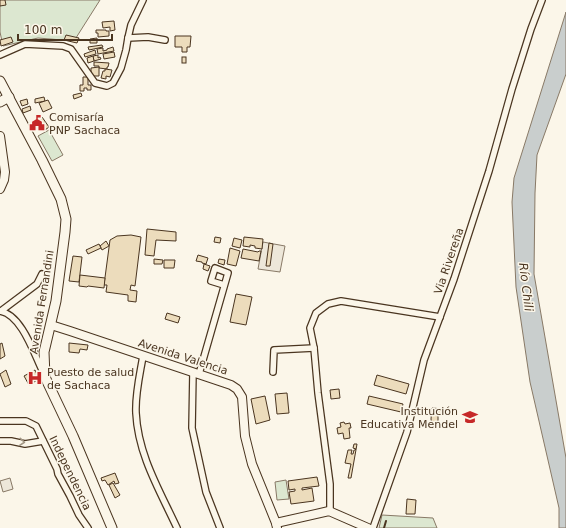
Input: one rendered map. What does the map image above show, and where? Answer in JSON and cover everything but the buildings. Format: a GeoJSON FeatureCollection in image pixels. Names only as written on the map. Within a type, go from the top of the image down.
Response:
{"type":"FeatureCollection","features":[{"type":"Feature","properties":{"kind":"main road","name":"Avenida Fernandini"},"geometry":{"type":"LineString","coordinates":[[0,81],[61,199],[65,214],[65,232],[60,270],[51,325],[44,352],[45,376],[73,436],[112,528]]}},
{"type":"Feature","properties":{"kind":"main road"},"geometry":{"type":"LineString","coordinates":[[0,102],[9,97]]}},
{"type":"Feature","properties":{"kind":"street"},"geometry":{"type":"LineString","coordinates":[[0,55],[24,44],[63,46],[71,49],[96,83],[107,86],[113,83],[120,68],[126,50],[131,25],[143,0]]}},
{"type":"Feature","properties":{"kind":"street","name":"Via Rivereña"},"geometry":{"type":"LineString","coordinates":[[373,528],[407,432],[424,360],[454,280],[487,178],[512,89],[542,0]]}},
{"type":"Feature","properties":{"kind":"street"},"geometry":{"type":"LineString","coordinates":[[128,38],[148,37],[165,40]]}},
{"type":"Feature","properties":{"kind":"street"},"geometry":{"type":"LineString","coordinates":[[0,136],[5,172],[4,180],[0,189]]}},
{"type":"Feature","properties":{"kind":"street"},"geometry":{"type":"LineString","coordinates":[[1,311],[37,284],[42,274]]}},
{"type":"Feature","properties":{"kind":"street"},"geometry":{"type":"LineString","coordinates":[[220,528],[206,492],[192,428],[196,373],[224,285]]}},
{"type":"Feature","properties":{"kind":"street"},"geometry":{"type":"LineString","coordinates":[[329,512],[330,484],[319,401],[314,348],[310,328],[316,313],[328,304],[341,301],[440,318]]}},
{"type":"Feature","properties":{"kind":"street"},"geometry":{"type":"LineString","coordinates":[[1,311],[6,312],[20,325],[28,338],[45,376]]}},
{"type":"Feature","properties":{"kind":"street","name":"Avenida Valencia"},"geometry":{"type":"LineString","coordinates":[[51,325],[231,385],[237,389],[242,397],[245,436],[252,464],[277,526]]}},
{"type":"Feature","properties":{"kind":"street"},"geometry":{"type":"LineString","coordinates":[[273,372],[274,350],[314,348]]}},
{"type":"Feature","properties":{"kind":"street"},"geometry":{"type":"LineString","coordinates":[[143,356],[137,387],[136,412],[138,434],[145,459],[177,528]]}},
{"type":"Feature","properties":{"kind":"street","name":"Independencia"},"geometry":{"type":"LineString","coordinates":[[0,421],[26,422],[36,426],[58,474],[79,515],[88,528]]}},
{"type":"Feature","properties":{"kind":"street"},"geometry":{"type":"LineString","coordinates":[[0,441],[11,441],[25,444],[44,441]]}},
{"type":"Feature","properties":{"kind":"street"},"geometry":{"type":"LineString","coordinates":[[277,526],[329,512],[368,528]]}},
{"type":"Feature","properties":{"kind":"green space"},"geometry":{"type":"Polygon","coordinates":[[[0,0],[100,0],[74,41],[38,38],[3,46],[0,32],[0,0]]]}},
{"type":"Feature","properties":{"kind":"green space"},"geometry":{"type":"Polygon","coordinates":[[[49,130],[63,155],[52,161],[38,136],[49,130]]]}},
{"type":"Feature","properties":{"kind":"green space"},"geometry":{"type":"Polygon","coordinates":[[[286,480],[289,499],[277,500],[275,482],[286,480]]]}},
{"type":"Feature","properties":{"kind":"green space"},"geometry":{"type":"Polygon","coordinates":[[[382,515],[433,518],[437,528],[379,528],[382,515]]]}},
{"type":"Feature","properties":{"kind":"shaded area"},"geometry":{"type":"Polygon","coordinates":[[[263,242],[285,246],[280,272],[258,269],[263,242]]]}},
{"type":"Feature","properties":{"kind":"shaded area"},"geometry":{"type":"Polygon","coordinates":[[[10,478],[13,489],[3,492],[0,481],[10,478]]]}},
{"type":"Feature","properties":{"kind":"water","name":"Río Chili"},"geometry":{"type":"Polygon","coordinates":[[[566,12],[566,74],[537,155],[535,193],[534,274],[566,458],[566,528],[559,528],[559,508],[530,382],[516,287],[512,202],[514,178],[566,12]]]}},
{"type":"Feature","properties":{"kind":"wall"},"geometry":{"type":"LineString","coordinates":[[384,528],[386,521]]}},
{"type":"Feature","properties":{"kind":"place","name":"Comisaría PNP Sachaca"},"geometry":{"type":"Point","coordinates":[37,123]}},
{"type":"Feature","properties":{"kind":"place","name":"Puesto de salud de Sachaca"},"geometry":{"type":"Point","coordinates":[35,378]}},
{"type":"Feature","properties":{"kind":"place","name":"Institución Educativa Mendel"},"geometry":{"type":"Point","coordinates":[470,417]}}]}
